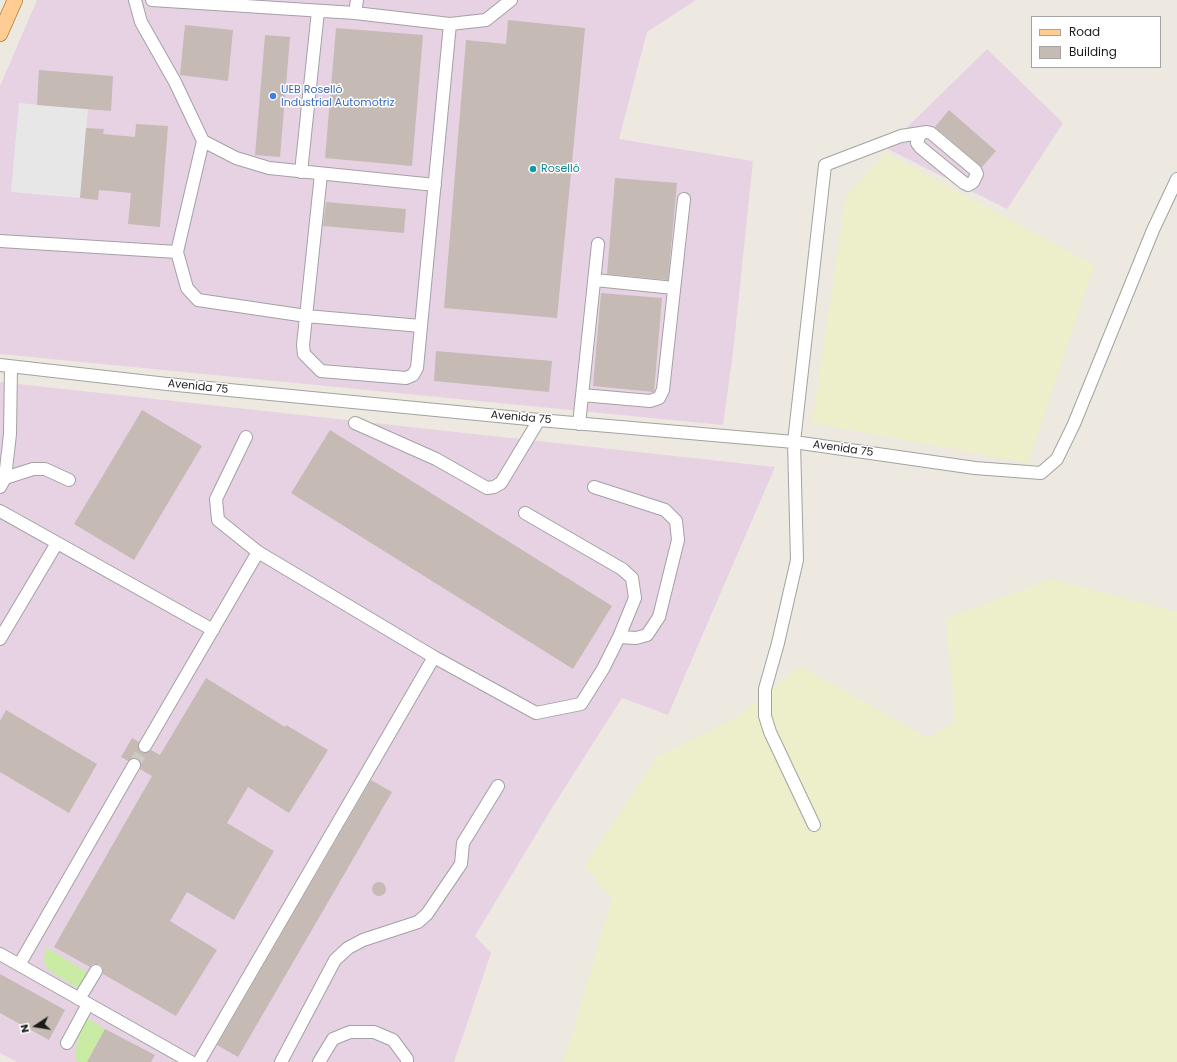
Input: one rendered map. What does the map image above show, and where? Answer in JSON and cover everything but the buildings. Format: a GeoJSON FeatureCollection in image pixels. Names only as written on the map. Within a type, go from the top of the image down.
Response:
{"type":"FeatureCollection","features":[{"type":"Feature","properties":{"kind":"main road"},"geometry":{"type":"LineString","coordinates":[[0,34],[15,0]]}},
{"type":"Feature","properties":{"kind":"street"},"geometry":{"type":"LineString","coordinates":[[135,0],[141,22],[175,82],[203,141],[236,158],[269,168],[435,185]]}},
{"type":"Feature","properties":{"kind":"street"},"geometry":{"type":"LineString","coordinates":[[152,0],[355,13],[450,24],[486,20],[511,0]]}},
{"type":"Feature","properties":{"kind":"street"},"geometry":{"type":"LineString","coordinates":[[355,13],[358,0]]}},
{"type":"Feature","properties":{"kind":"street"},"geometry":{"type":"LineString","coordinates":[[301,172],[318,11]]}},
{"type":"Feature","properties":{"kind":"street"},"geometry":{"type":"LineString","coordinates":[[321,174],[303,345],[304,354],[321,372],[406,378],[413,375],[417,368],[450,24]]}},
{"type":"Feature","properties":{"kind":"street"},"geometry":{"type":"LineString","coordinates":[[814,825],[770,732],[766,716],[765,689],[778,643],[797,560],[794,442],[825,165],[901,136],[920,134],[923,132],[931,133],[975,170],[977,174],[973,182],[968,184],[964,183],[920,147],[917,143],[920,134]]}},
{"type":"Feature","properties":{"kind":"street"},"geometry":{"type":"LineString","coordinates":[[203,141],[177,252],[187,288],[198,300],[306,316],[421,326]]}},
{"type":"Feature","properties":{"kind":"street","name":"Avenida 75"},"geometry":{"type":"LineString","coordinates":[[6,366],[167,384],[579,424],[794,442],[975,468],[1041,473],[1057,459],[1074,424],[1153,230],[1177,179]]}},
{"type":"Feature","properties":{"kind":"street"},"geometry":{"type":"LineString","coordinates":[[582,395],[650,401],[659,398],[663,390],[684,199]]}},
{"type":"Feature","properties":{"kind":"street"},"geometry":{"type":"LineString","coordinates":[[0,241],[177,252]]}},
{"type":"Feature","properties":{"kind":"street"},"geometry":{"type":"LineString","coordinates":[[579,424],[598,244]]}},
{"type":"Feature","properties":{"kind":"street"},"geometry":{"type":"LineString","coordinates":[[595,280],[674,288]]}},
{"type":"Feature","properties":{"kind":"street"},"geometry":{"type":"LineString","coordinates":[[2,482],[10,434],[6,366]]}},
{"type":"Feature","properties":{"kind":"street"},"geometry":{"type":"LineString","coordinates":[[355,424],[436,459],[487,488],[494,487],[501,483],[539,420]]}},
{"type":"Feature","properties":{"kind":"street"},"geometry":{"type":"LineString","coordinates":[[246,437],[216,499],[218,520],[258,552],[434,657],[536,713],[581,704],[603,669],[619,637],[635,598],[632,578],[622,569],[525,513]]}},
{"type":"Feature","properties":{"kind":"street"},"geometry":{"type":"LineString","coordinates":[[2,482],[33,469],[45,469],[69,480]]}},
{"type":"Feature","properties":{"kind":"street"},"geometry":{"type":"LineString","coordinates":[[594,487],[665,510],[676,521],[678,540],[659,617],[647,635],[636,638],[619,637]]}},
{"type":"Feature","properties":{"kind":"street"},"geometry":{"type":"LineString","coordinates":[[0,511],[213,630]]}},
{"type":"Feature","properties":{"kind":"street"},"geometry":{"type":"LineString","coordinates":[[0,638],[57,543]]}},
{"type":"Feature","properties":{"kind":"street"},"geometry":{"type":"LineString","coordinates":[[146,746],[258,552]]}},
{"type":"Feature","properties":{"kind":"street"},"geometry":{"type":"LineString","coordinates":[[199,1062],[434,657]]}},
{"type":"Feature","properties":{"kind":"street"},"geometry":{"type":"LineString","coordinates":[[19,965],[134,766]]}},
{"type":"Feature","properties":{"kind":"street"},"geometry":{"type":"LineString","coordinates":[[281,1062],[335,960],[348,948],[363,940],[418,922],[427,914],[461,864],[463,844],[498,786]]}},
{"type":"Feature","properties":{"kind":"street"},"geometry":{"type":"LineString","coordinates":[[0,954],[191,1062]]}},
{"type":"Feature","properties":{"kind":"street"},"geometry":{"type":"LineString","coordinates":[[67,1043],[96,971]]}},
{"type":"Feature","properties":{"kind":"street"},"geometry":{"type":"LineString","coordinates":[[319,1062],[333,1040],[350,1032],[374,1032],[393,1040],[407,1059],[407,1062]]}},
{"type":"Feature","properties":{"kind":"shaded area"},"geometry":{"type":"Polygon","coordinates":[[[37,0],[696,0],[647,32],[619,139],[753,161],[733,353],[723,425],[0,354],[0,86],[37,0]]]}},
{"type":"Feature","properties":{"kind":"shaded area"},"geometry":{"type":"Polygon","coordinates":[[[987,49],[1063,123],[1007,209],[886,148],[987,49]]]}},
{"type":"Feature","properties":{"kind":"shaded area"},"geometry":{"type":"Polygon","coordinates":[[[19,103],[88,109],[80,198],[11,192],[19,103]]]}},
{"type":"Feature","properties":{"kind":"shaded area"},"geometry":{"type":"Polygon","coordinates":[[[0,382],[775,467],[668,715],[622,698],[555,803],[475,936],[491,953],[454,1062],[17,1062],[0,1053],[0,382]]]}},
{"type":"Feature","properties":{"kind":"green space"},"geometry":{"type":"Polygon","coordinates":[[[886,153],[1094,265],[1028,463],[812,423],[846,195],[886,153]]]}},
{"type":"Feature","properties":{"kind":"green space"},"geometry":{"type":"Polygon","coordinates":[[[1051,579],[1177,612],[1177,1062],[564,1062],[612,899],[585,866],[657,757],[738,717],[800,666],[928,738],[955,721],[946,619],[1051,579]]]}},
{"type":"Feature","properties":{"kind":"green space"},"geometry":{"type":"Polygon","coordinates":[[[46,947],[90,974],[84,986],[76,987],[47,969],[44,960],[46,947]]]}},
{"type":"Feature","properties":{"kind":"green space"},"geometry":{"type":"Polygon","coordinates":[[[86,1017],[105,1029],[87,1062],[79,1062],[75,1059],[78,1033],[86,1017]]]}},
{"type":"Feature","properties":{"kind":"tunnel"},"geometry":{"type":"LineString","coordinates":[[134,765],[145,746]]}},
{"type":"Feature","properties":{"kind":"place","name":"UEB Roselló Industrial Automotriz"},"geometry":{"type":"Point","coordinates":[273,96]}},
{"type":"Feature","properties":{"kind":"place","name":"Roselló"},"geometry":{"type":"Point","coordinates":[533,169]}}]}
